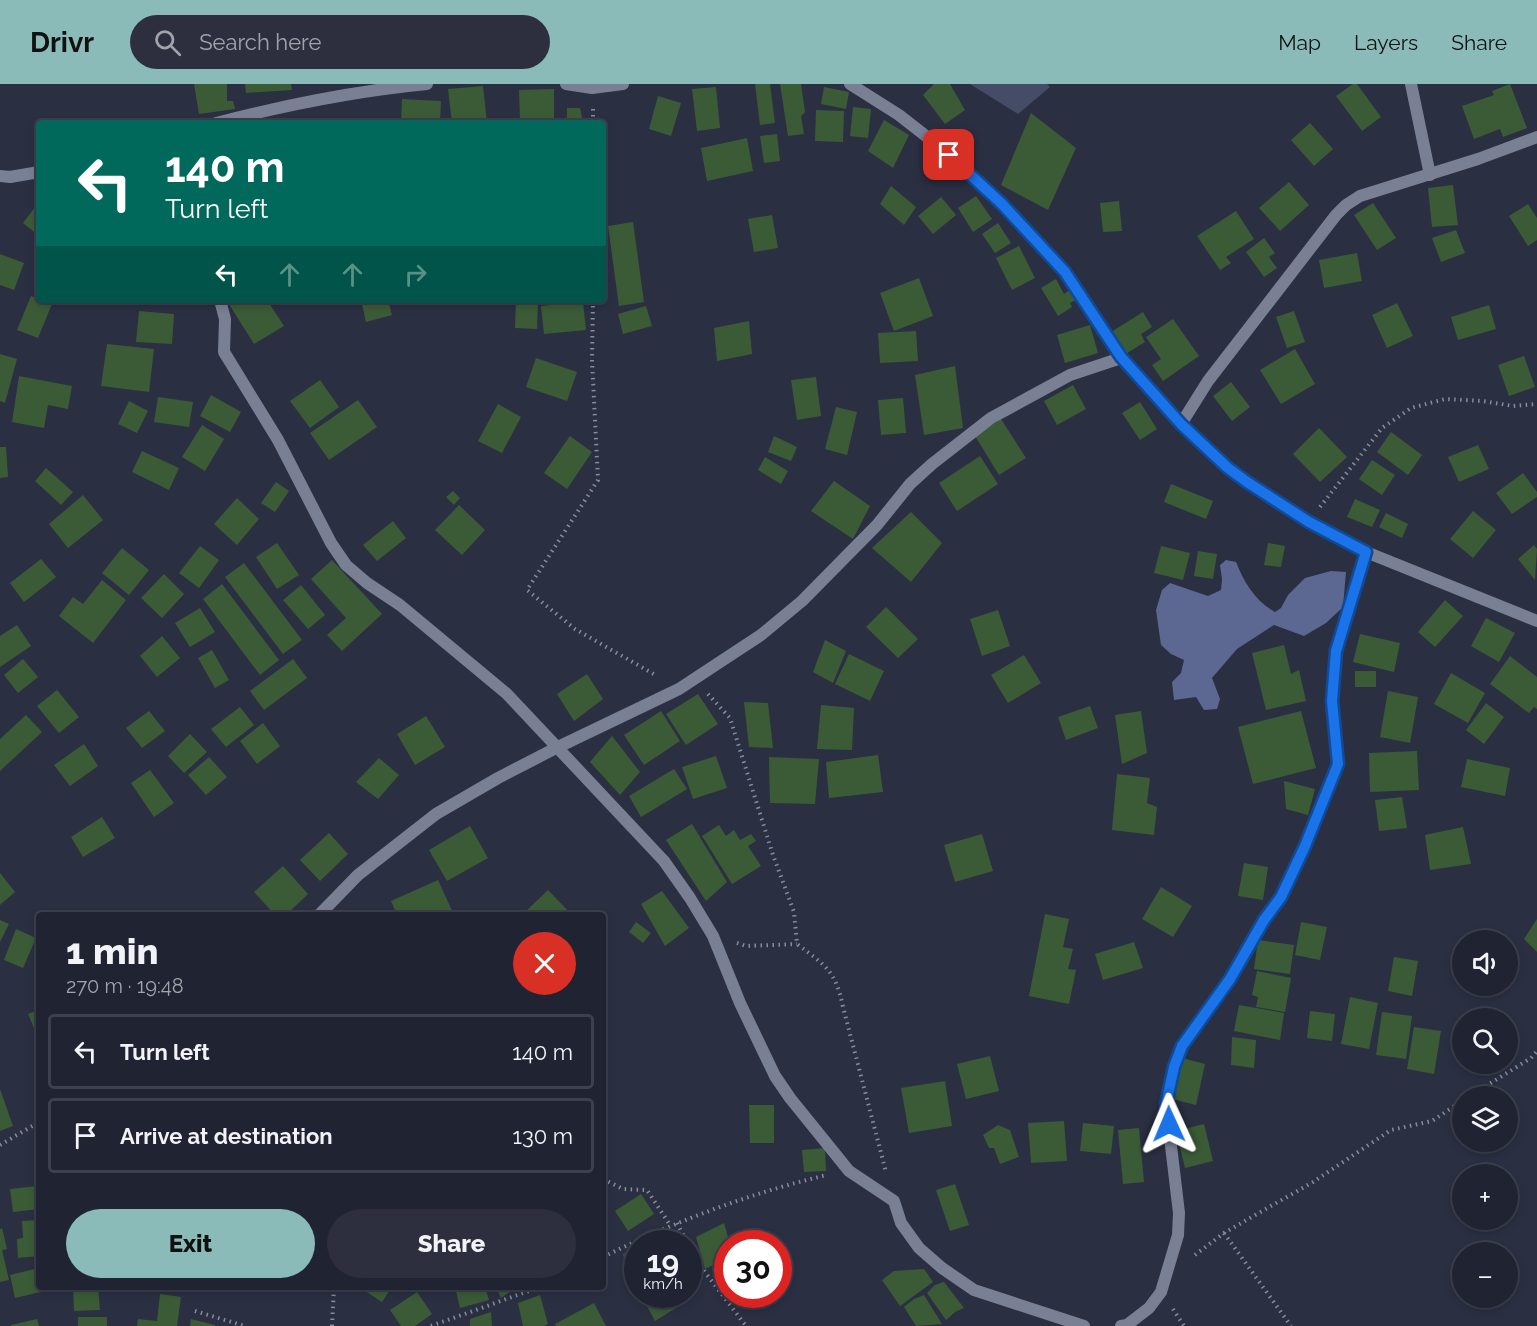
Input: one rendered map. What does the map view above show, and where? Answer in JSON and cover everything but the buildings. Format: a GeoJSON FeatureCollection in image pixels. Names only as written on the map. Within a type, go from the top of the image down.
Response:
{"type":"FeatureCollection","features":[{"type":"Feature","properties":{"kind":"street"},"geometry":{"type":"LineString","coordinates":[[227,120],[352,93],[427,84]]}},
{"type":"Feature","properties":{"kind":"street"},"geometry":{"type":"LineString","coordinates":[[566,84],[591,86],[623,84]]}},
{"type":"Feature","properties":{"kind":"street"},"geometry":{"type":"LineString","coordinates":[[850,84],[931,140],[1002,204],[1065,272],[1121,357],[1181,424],[1241,478],[1309,522],[1366,552],[1537,621]]}},
{"type":"Feature","properties":{"kind":"street"},"geometry":{"type":"LineString","coordinates":[[1411,84],[1430,175]]}},
{"type":"Feature","properties":{"kind":"street"},"geometry":{"type":"LineString","coordinates":[[1181,424],[1208,381],[1346,205],[1360,196],[1430,175],[1537,137]]}},
{"type":"Feature","properties":{"kind":"street"},"geometry":{"type":"LineString","coordinates":[[0,176],[10,177],[36,173]]}},
{"type":"Feature","properties":{"kind":"street"},"geometry":{"type":"LineString","coordinates":[[221,303],[225,319],[224,352],[278,440],[331,543],[346,565],[367,583],[400,605],[507,694],[664,861],[713,936],[740,1003],[775,1076],[849,1171],[894,1201],[901,1223],[919,1248],[942,1268],[974,1290],[1084,1326]]}},
{"type":"Feature","properties":{"kind":"street"},"geometry":{"type":"LineString","coordinates":[[322,912],[358,875],[436,814],[556,748],[679,689],[761,635],[802,601],[877,525],[910,484],[982,424],[1070,375],[1121,357]]}},
{"type":"Feature","properties":{"kind":"street"},"geometry":{"type":"LineString","coordinates":[[1121,1326],[1127,1325],[1149,1308],[1161,1292],[1178,1235],[1179,1213],[1166,1104],[1174,1067],[1182,1046],[1230,979],[1264,920],[1281,897],[1305,846],[1338,764],[1332,701],[1336,651],[1366,552]]}},
{"type":"Feature","properties":{"kind":"path"},"geometry":{"type":"LineString","coordinates":[[593,303],[592,360],[598,480],[527,590],[575,629],[679,689]]}},
{"type":"Feature","properties":{"kind":"path"},"geometry":{"type":"LineString","coordinates":[[1309,522],[1382,428],[1411,408],[1445,399],[1483,400],[1513,406],[1537,404]]}},
{"type":"Feature","properties":{"kind":"path"},"geometry":{"type":"LineString","coordinates":[[694,680],[730,718],[773,855],[794,912],[797,944]]}},
{"type":"Feature","properties":{"kind":"path"},"geometry":{"type":"LineString","coordinates":[[713,936],[746,946],[797,944],[824,964],[839,985],[894,1201]]}},
{"type":"Feature","properties":{"kind":"path"},"geometry":{"type":"LineString","coordinates":[[1486,1086],[1531,1058],[1537,1051]]}},
{"type":"Feature","properties":{"kind":"path"},"geometry":{"type":"LineString","coordinates":[[1165,1279],[1224,1233],[1313,1182],[1391,1130],[1432,1121],[1452,1108]]}},
{"type":"Feature","properties":{"kind":"path"},"geometry":{"type":"LineString","coordinates":[[0,1145],[36,1124]]}},
{"type":"Feature","properties":{"kind":"path"},"geometry":{"type":"LineString","coordinates":[[606,1256],[670,1225],[784,1185],[849,1171]]}},
{"type":"Feature","properties":{"kind":"path"},"geometry":{"type":"LineString","coordinates":[[606,1181],[623,1190],[647,1190],[670,1225]]}},
{"type":"Feature","properties":{"kind":"path"},"geometry":{"type":"LineString","coordinates":[[677,1223],[681,1230]]}},
{"type":"Feature","properties":{"kind":"path"},"geometry":{"type":"LineString","coordinates":[[1224,1233],[1292,1326]]}},
{"type":"Feature","properties":{"kind":"path"},"geometry":{"type":"LineString","coordinates":[[702,1268],[746,1326]]}},
{"type":"Feature","properties":{"kind":"path"},"geometry":{"type":"LineString","coordinates":[[332,1326],[334,1290]]}},
{"type":"Feature","properties":{"kind":"path"},"geometry":{"type":"LineString","coordinates":[[431,1326],[532,1290]]}},
{"type":"Feature","properties":{"kind":"path"},"geometry":{"type":"LineString","coordinates":[[195,1311],[245,1326]]}},
{"type":"Feature","properties":{"kind":"shaded area"},"geometry":{"type":"Polygon","coordinates":[[[970,84],[1047,84],[1050,87],[1018,114],[970,84]]]}},
{"type":"Feature","properties":{"kind":"shaded area"},"geometry":{"type":"Polygon","coordinates":[[[1226,560],[1236,562],[1251,590],[1275,612],[1281,608],[1288,595],[1305,578],[1331,571],[1346,572],[1343,607],[1326,623],[1304,636],[1274,625],[1237,649],[1212,678],[1220,699],[1217,709],[1204,710],[1196,697],[1174,700],[1172,682],[1181,673],[1184,660],[1171,654],[1161,645],[1156,610],[1162,590],[1170,583],[1208,596],[1221,590],[1220,565],[1226,560]]]}},
{"type":"Feature","properties":{"kind":"route"},"geometry":{"type":"LineString","coordinates":[[949,155],[1002,204],[1065,272],[1121,357],[1181,424],[1228,468],[1268,497],[1366,552],[1336,651],[1332,701],[1338,764],[1305,846],[1281,897],[1264,920],[1230,979],[1182,1046],[1174,1067],[1166,1104],[1169,1124]]}}]}
